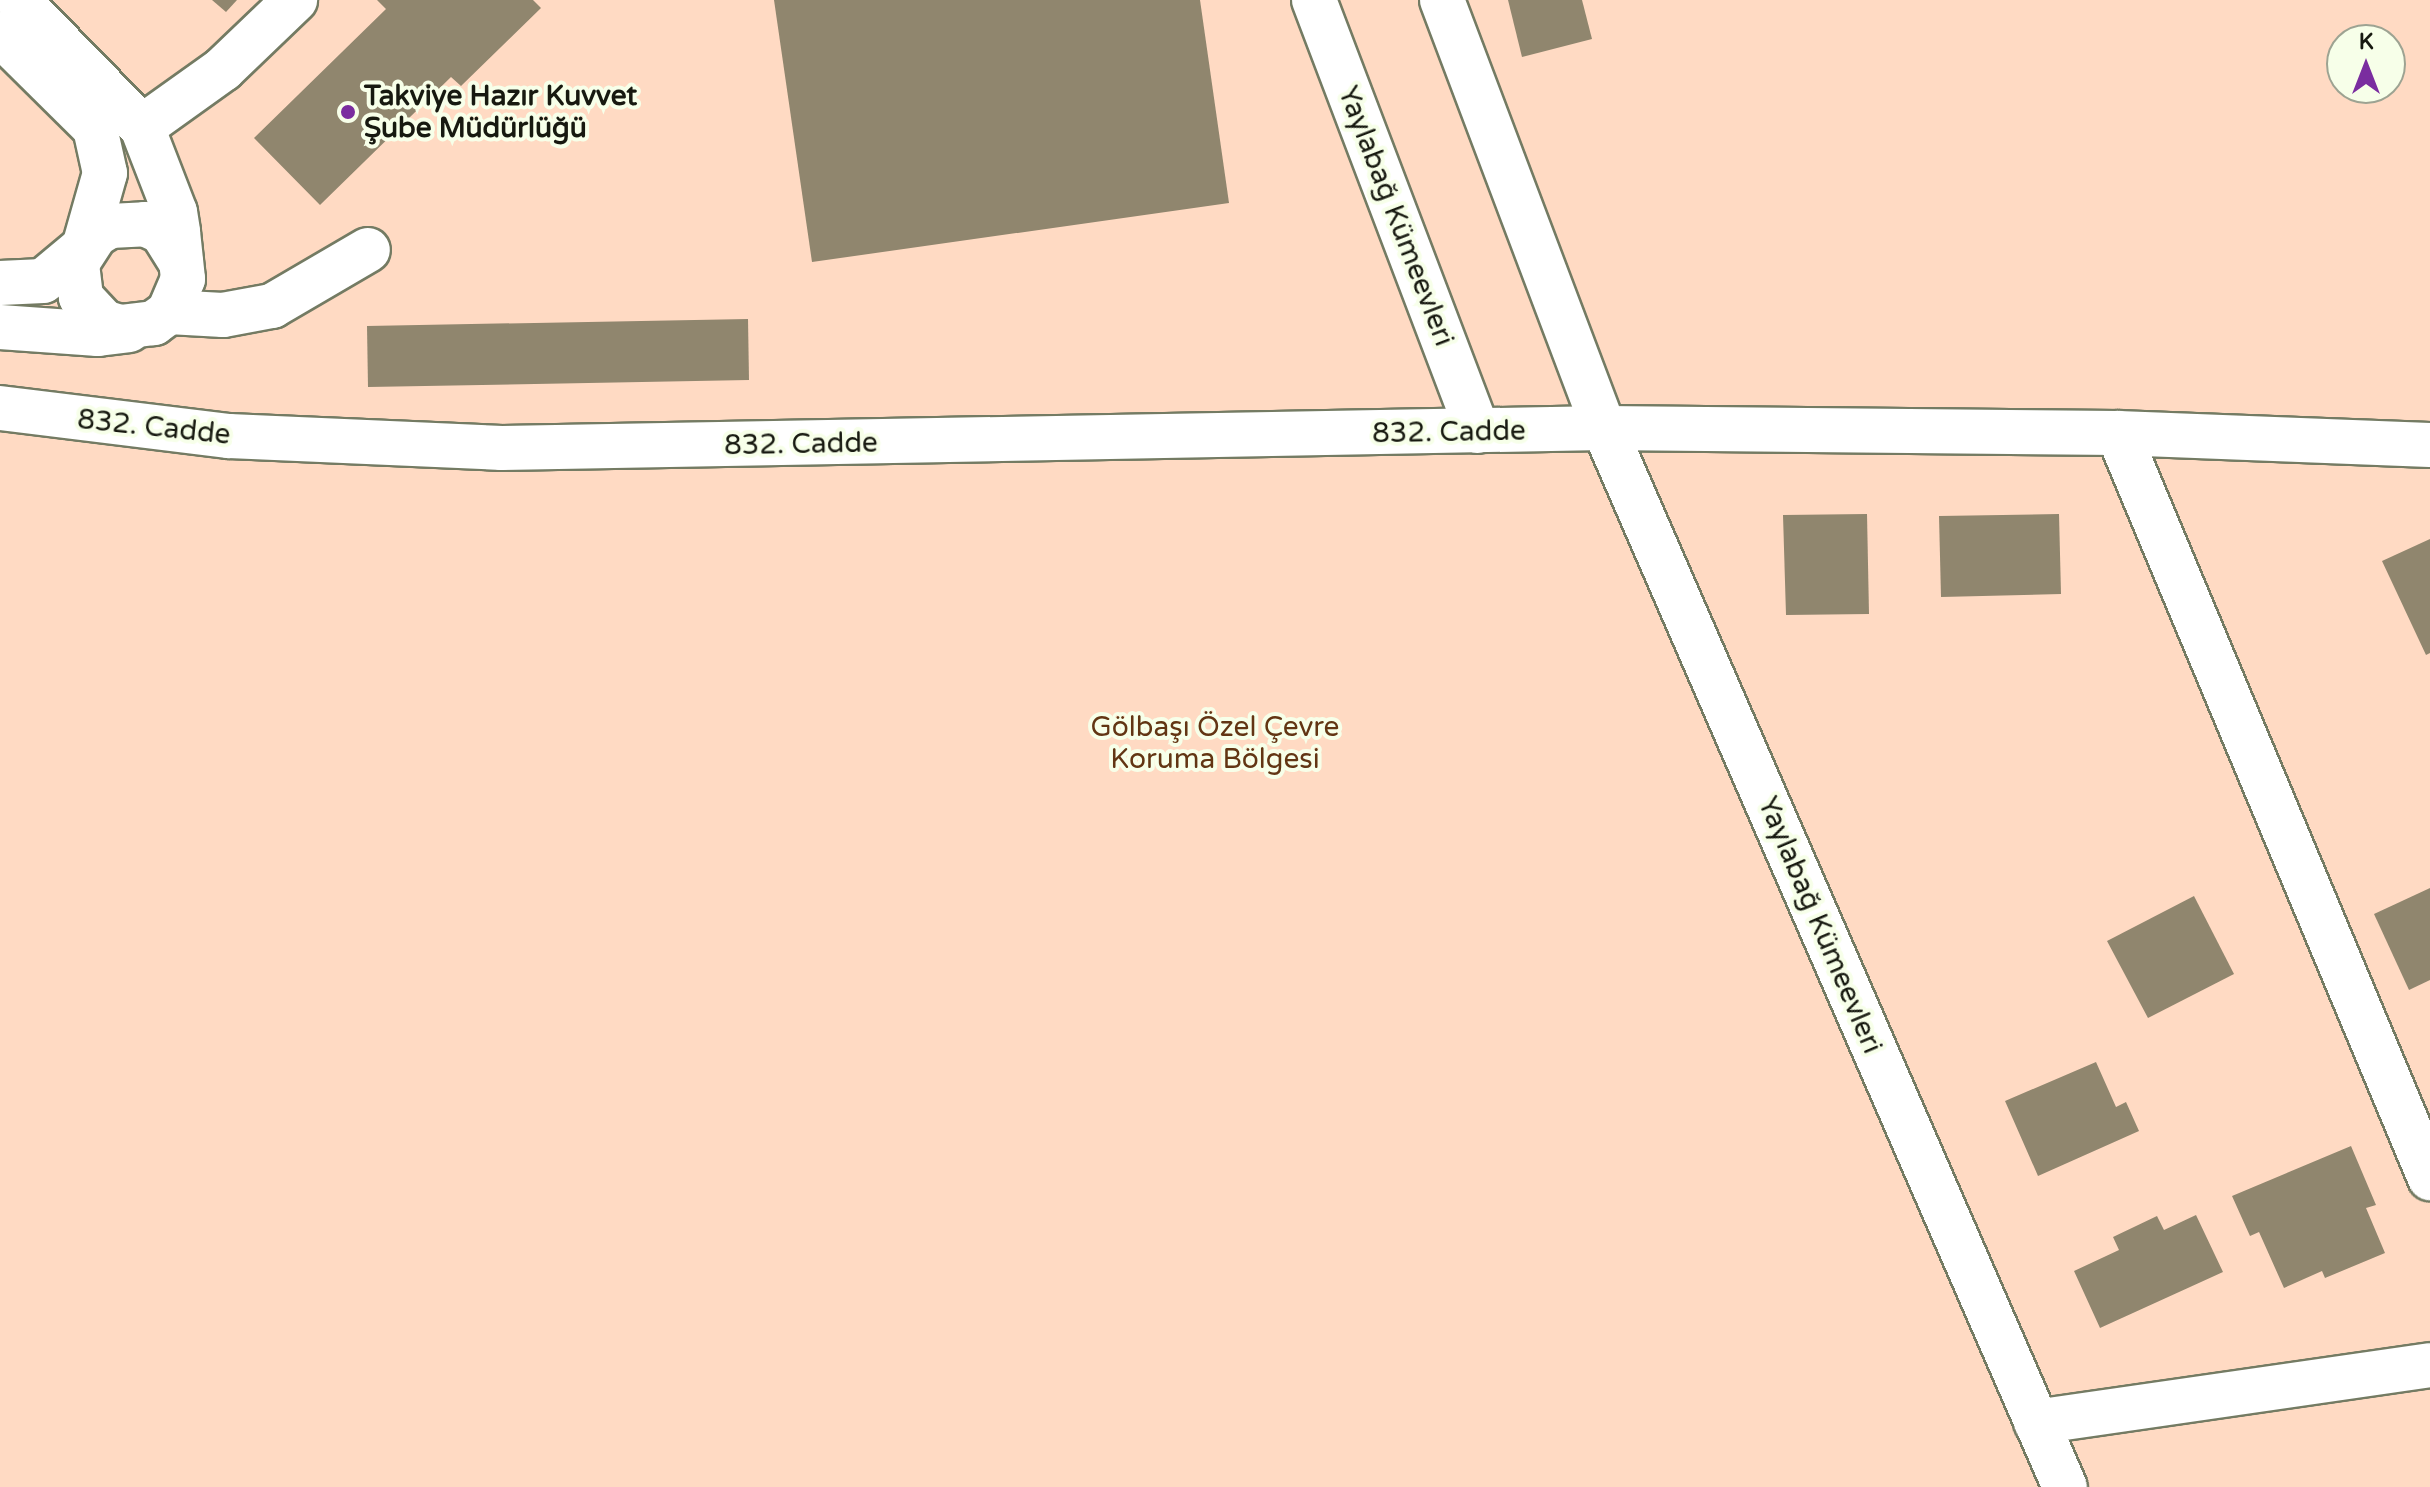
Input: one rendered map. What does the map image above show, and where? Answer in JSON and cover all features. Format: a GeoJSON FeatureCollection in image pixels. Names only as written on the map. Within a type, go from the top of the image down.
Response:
{"type":"FeatureCollection","features":[{"type":"Feature","properties":{"kind":"street"},"geometry":{"type":"LineString","coordinates":[[0,327],[98,334],[153,320],[183,279],[175,212],[142,127],[18,0]]}},
{"type":"Feature","properties":{"kind":"street"},"geometry":{"type":"LineString","coordinates":[[142,127],[223,69],[295,0]]}},
{"type":"Feature","properties":{"kind":"street","name":"Yaylabağ Kümeevleri"},"geometry":{"type":"LineString","coordinates":[[1314,0],[1478,431]]}},
{"type":"Feature","properties":{"kind":"street","name":"Yaylabağ Kümeevleri"},"geometry":{"type":"LineString","coordinates":[[1442,0],[1604,428],[2065,1487]]}},
{"type":"Feature","properties":{"kind":"street"},"geometry":{"type":"LineString","coordinates":[[0,34],[79,107],[103,150],[102,196],[77,263],[81,297],[104,322],[223,315],[272,306],[368,250]]}},
{"type":"Feature","properties":{"kind":"street"},"geometry":{"type":"LineString","coordinates":[[0,283],[43,281],[110,226],[145,224],[174,246],[181,262]]}},
{"type":"Feature","properties":{"kind":"street","name":"832. Cadde"},"geometry":{"type":"LineString","coordinates":[[0,408],[229,436],[502,448],[1604,428]]}},
{"type":"Feature","properties":{"kind":"street"},"geometry":{"type":"LineString","coordinates":[[1604,428],[2118,433],[2430,445]]}},
{"type":"Feature","properties":{"kind":"street"},"geometry":{"type":"LineString","coordinates":[[2118,433],[2430,1178]]}},
{"type":"Feature","properties":{"kind":"street"},"geometry":{"type":"LineString","coordinates":[[2036,1422],[2430,1365]]}},
{"type":"Feature","properties":{"kind":"green space","name":"Gölbaşı Özel Çevre Koruma Bölgesi"},"geometry":{"type":"Polygon","coordinates":[[[0,0],[2430,0],[2430,1487],[0,1487],[0,0]]]}},
{"type":"Feature","properties":{"kind":"building"},"geometry":{"type":"Polygon","coordinates":[[[212,0],[237,0],[226,12],[212,0]]]}},
{"type":"Feature","properties":{"kind":"building","name":"Takviye Hazır Kuvvet Şube Müdürlüğü"},"geometry":{"type":"Polygon","coordinates":[[[377,0],[533,0],[541,8],[461,86],[451,77],[320,205],[254,138],[386,9],[377,0]]]}},
{"type":"Feature","properties":{"kind":"building"},"geometry":{"type":"Polygon","coordinates":[[[774,0],[1200,0],[1229,203],[812,262],[774,0]]]}},
{"type":"Feature","properties":{"kind":"building"},"geometry":{"type":"Polygon","coordinates":[[[1508,0],[1582,0],[1592,39],[1522,57],[1508,0]]]}},
{"type":"Feature","properties":{"kind":"building"},"geometry":{"type":"Polygon","coordinates":[[[748,319],[749,380],[368,387],[367,326],[748,319]]]}},
{"type":"Feature","properties":{"kind":"building"},"geometry":{"type":"Polygon","coordinates":[[[1867,514],[1869,614],[1786,615],[1783,515],[1867,514]]]}},
{"type":"Feature","properties":{"kind":"building"},"geometry":{"type":"Polygon","coordinates":[[[2059,514],[2061,594],[1941,597],[1939,516],[2059,514]]]}},
{"type":"Feature","properties":{"kind":"building"},"geometry":{"type":"Polygon","coordinates":[[[2430,539],[2430,653],[2426,655],[2382,561],[2430,539]]]}},
{"type":"Feature","properties":{"kind":"building"},"geometry":{"type":"Polygon","coordinates":[[[2430,888],[2430,980],[2409,990],[2374,914],[2430,888]]]}},
{"type":"Feature","properties":{"kind":"building"},"geometry":{"type":"Polygon","coordinates":[[[2194,896],[2234,974],[2148,1018],[2107,941],[2194,896]]]}},
{"type":"Feature","properties":{"kind":"building"},"geometry":{"type":"Polygon","coordinates":[[[2096,1062],[2116,1107],[2126,1102],[2139,1131],[2038,1176],[2005,1101],[2096,1062]]]}},
{"type":"Feature","properties":{"kind":"building"},"geometry":{"type":"Polygon","coordinates":[[[2351,1146],[2376,1205],[2366,1208],[2385,1253],[2325,1278],[2322,1271],[2284,1288],[2259,1232],[2250,1236],[2232,1196],[2351,1146]]]}},
{"type":"Feature","properties":{"kind":"building"},"geometry":{"type":"Polygon","coordinates":[[[2196,1215],[2223,1272],[2100,1328],[2074,1271],[2119,1250],[2113,1237],[2157,1216],[2164,1230],[2196,1215]]]}},
{"type":"Feature","properties":{"kind":"place","name":"Takviye Hazır Kuvvet Şube Müdürlüğü"},"geometry":{"type":"Point","coordinates":[348,112]}}]}
